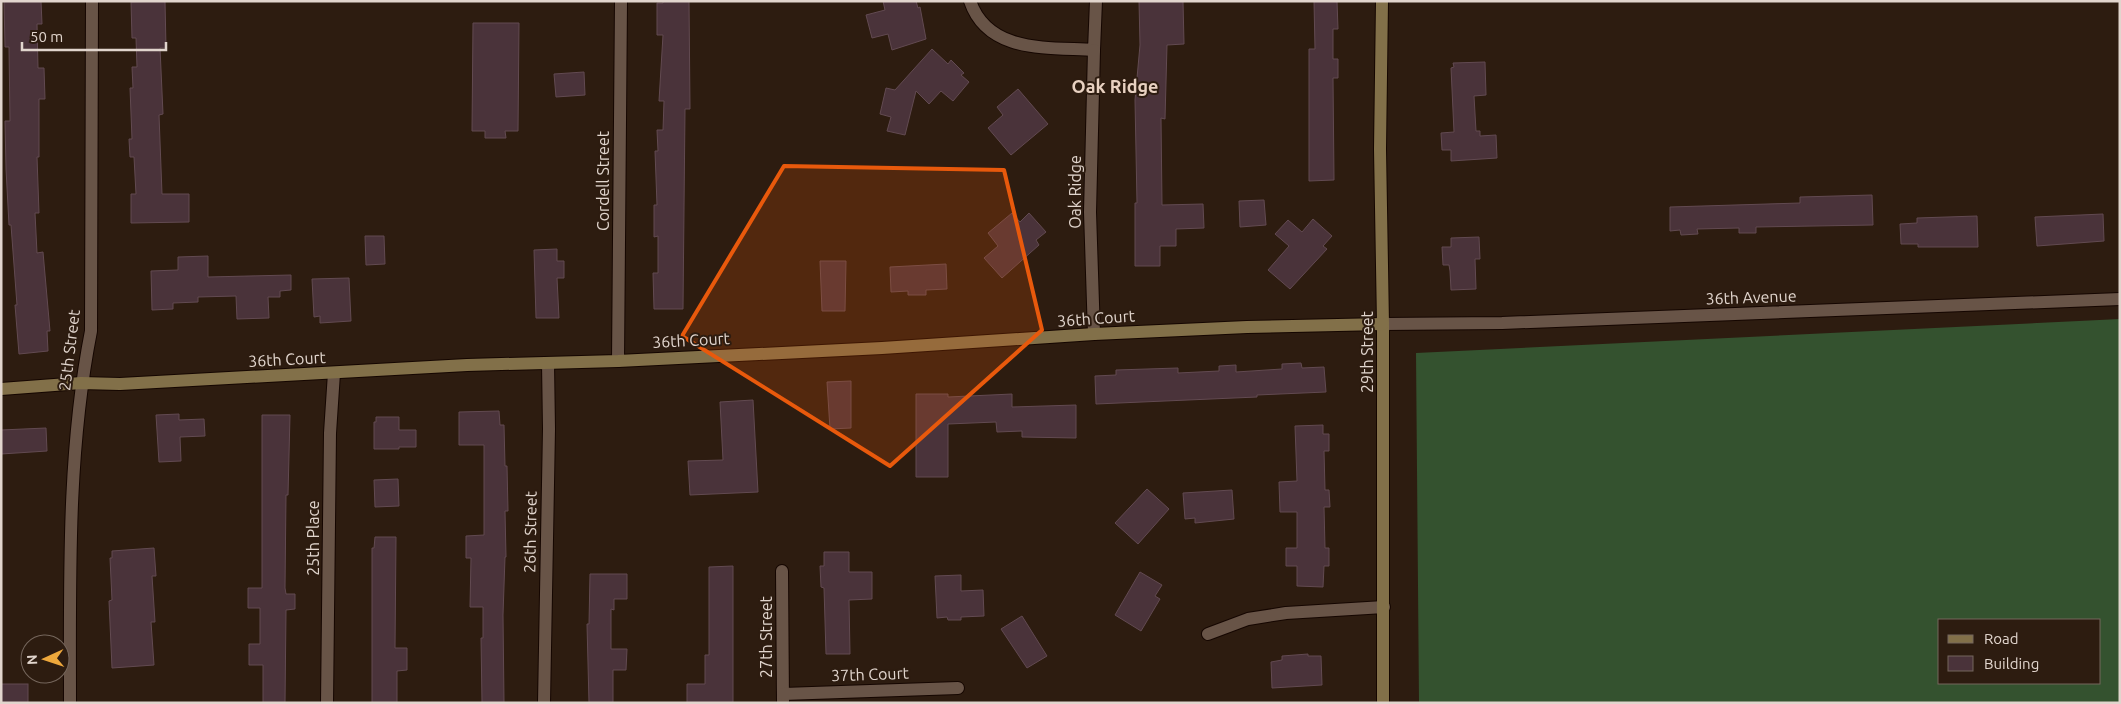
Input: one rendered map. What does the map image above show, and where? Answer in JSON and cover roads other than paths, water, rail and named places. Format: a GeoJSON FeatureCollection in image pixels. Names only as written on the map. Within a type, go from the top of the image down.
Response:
{"type":"FeatureCollection","features":[{"type":"Feature","properties":{"kind":"street","name":"25th Street"},"geometry":{"type":"LineString","coordinates":[[70,703],[71,538],[74,468],[81,384],[91,331],[92,1]]}},
{"type":"Feature","properties":{"kind":"street","name":"Cordell Street"},"geometry":{"type":"LineString","coordinates":[[618,361],[620,1]]}},
{"type":"Feature","properties":{"kind":"street"},"geometry":{"type":"LineString","coordinates":[[970,1],[973,10],[989,28],[1004,40],[1029,46],[1094,50]]}},
{"type":"Feature","properties":{"kind":"street","name":"Oak Ridge"},"geometry":{"type":"LineString","coordinates":[[1094,334],[1090,212],[1096,1]]}},
{"type":"Feature","properties":{"kind":"street","name":"29th Street"},"geometry":{"type":"LineString","coordinates":[[1382,1],[1380,149],[1384,324],[1383,703]]}},
{"type":"Feature","properties":{"kind":"street","name":"36th Avenue"},"geometry":{"type":"LineString","coordinates":[[1384,324],[1502,323],[2120,299]]}},
{"type":"Feature","properties":{"kind":"street","name":"36th Court"},"geometry":{"type":"LineString","coordinates":[[1,389],[447,366],[618,361],[991,342],[1094,334],[1272,326],[1384,324]]}},
{"type":"Feature","properties":{"kind":"street","name":"26th Street"},"geometry":{"type":"LineString","coordinates":[[544,703],[549,429],[548,363]]}},
{"type":"Feature","properties":{"kind":"street","name":"25th Place"},"geometry":{"type":"LineString","coordinates":[[327,703],[330,433],[334,373]]}},
{"type":"Feature","properties":{"kind":"street","name":"27th Street"},"geometry":{"type":"LineString","coordinates":[[782,571],[783,698]]}},
{"type":"Feature","properties":{"kind":"street"},"geometry":{"type":"LineString","coordinates":[[1208,634],[1248,619],[1286,613],[1384,607]]}},
{"type":"Feature","properties":{"kind":"street","name":"37th Court"},"geometry":{"type":"LineString","coordinates":[[783,698],[958,688]]}},
{"type":"Feature","properties":{"kind":"district","name":"Oak Ridge"},"geometry":{"type":"Point","coordinates":[1115,86]}}]}
